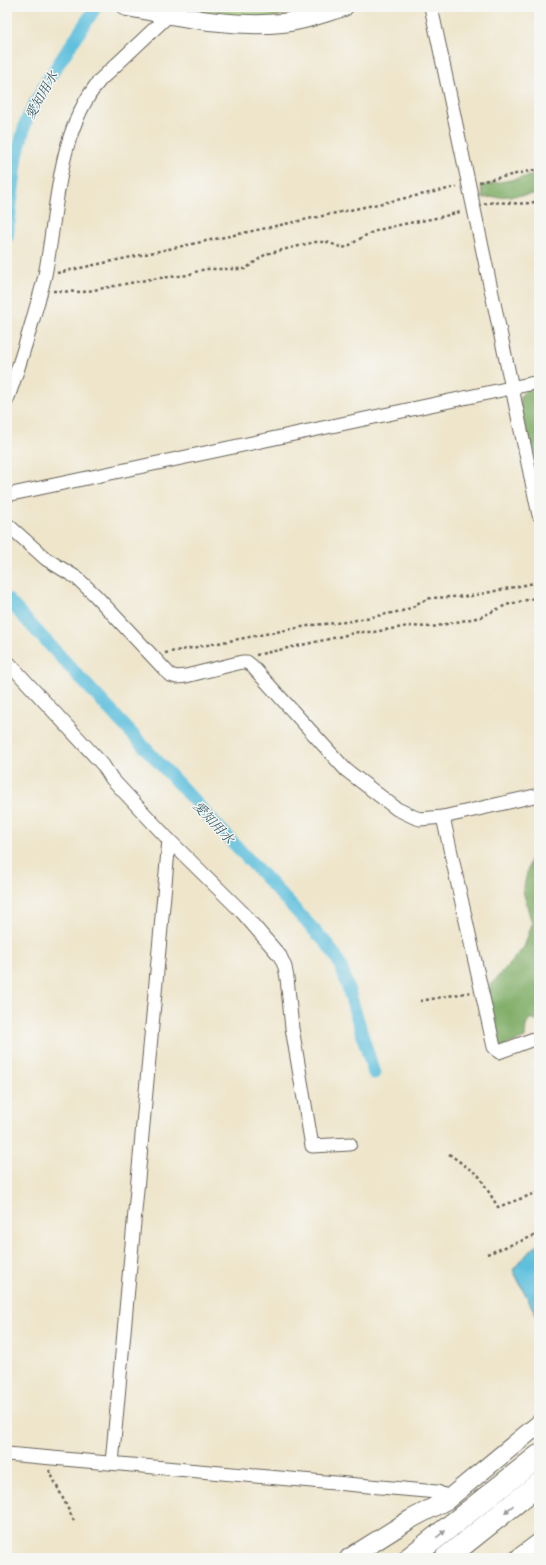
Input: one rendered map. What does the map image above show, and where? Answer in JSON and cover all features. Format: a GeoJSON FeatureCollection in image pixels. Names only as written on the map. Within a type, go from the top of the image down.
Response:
{"type":"FeatureCollection","features":[{"type":"Feature","properties":{"kind":"highway"},"geometry":{"type":"LineString","coordinates":[[410,1558],[539,1456]]}},
{"type":"Feature","properties":{"kind":"highway"},"geometry":{"type":"LineString","coordinates":[[446,1558],[539,1484]]}},
{"type":"Feature","properties":{"kind":"street"},"geometry":{"type":"LineString","coordinates":[[127,7],[220,23],[282,23],[304,19],[344,7]]}},
{"type":"Feature","properties":{"kind":"street"},"geometry":{"type":"LineString","coordinates":[[431,7],[539,515]]}},
{"type":"Feature","properties":{"kind":"street"},"geometry":{"type":"LineString","coordinates":[[7,400],[18,370],[45,276],[62,171],[69,141],[80,110],[90,92],[100,80],[169,15]]}},
{"type":"Feature","properties":{"kind":"street"},"geometry":{"type":"LineString","coordinates":[[7,495],[539,382]]}},
{"type":"Feature","properties":{"kind":"street"},"geometry":{"type":"LineString","coordinates":[[7,524],[46,559],[77,578],[86,586],[170,675],[177,677],[247,662],[346,770],[397,808],[420,819],[443,817],[539,795]]}},
{"type":"Feature","properties":{"kind":"street"},"geometry":{"type":"LineString","coordinates":[[7,661],[103,765],[112,779],[169,840],[242,912],[280,956],[285,967],[287,978],[292,1028],[312,1146],[350,1144]]}},
{"type":"Feature","properties":{"kind":"street"},"geometry":{"type":"LineString","coordinates":[[443,817],[492,1040],[496,1050],[501,1051],[539,1037]]}},
{"type":"Feature","properties":{"kind":"street"},"geometry":{"type":"LineString","coordinates":[[112,1463],[169,840]]}},
{"type":"Feature","properties":{"kind":"street"},"geometry":{"type":"LineString","coordinates":[[349,1558],[411,1519],[447,1500],[539,1424]]}},
{"type":"Feature","properties":{"kind":"street"},"geometry":{"type":"LineString","coordinates":[[7,1454],[437,1492],[444,1495],[447,1500]]}},
{"type":"Feature","properties":{"kind":"street"},"geometry":{"type":"LineString","coordinates":[[519,1558],[539,1543]]}},
{"type":"Feature","properties":{"kind":"path"},"geometry":{"type":"LineString","coordinates":[[45,276],[539,169]]}},
{"type":"Feature","properties":{"kind":"path"},"geometry":{"type":"LineString","coordinates":[[41,290],[83,292],[151,279],[188,275],[198,271],[245,269],[266,254],[321,242],[343,248],[371,232],[411,222],[433,220],[473,207],[496,202],[531,203],[539,200]]}},
{"type":"Feature","properties":{"kind":"path"},"geometry":{"type":"LineString","coordinates":[[151,656],[313,625],[346,622],[413,607],[420,602],[431,598],[471,596],[539,582]]}},
{"type":"Feature","properties":{"kind":"path"},"geometry":{"type":"LineString","coordinates":[[247,662],[259,654],[350,633],[374,632],[415,625],[426,628],[481,617],[506,605],[539,596]]}},
{"type":"Feature","properties":{"kind":"path"},"geometry":{"type":"LineString","coordinates":[[420,1001],[482,990]]}},
{"type":"Feature","properties":{"kind":"path"},"geometry":{"type":"LineString","coordinates":[[449,1154],[479,1176],[498,1207],[539,1192]]}},
{"type":"Feature","properties":{"kind":"path"},"geometry":{"type":"LineString","coordinates":[[487,1254],[539,1234]]}},
{"type":"Feature","properties":{"kind":"path"},"geometry":{"type":"LineString","coordinates":[[47,1457],[46,1462],[49,1471],[75,1523]]}},
{"type":"Feature","properties":{"kind":"green space"},"geometry":{"type":"Polygon","coordinates":[[[160,7],[322,7],[272,17],[236,17],[160,7]]]}},
{"type":"Feature","properties":{"kind":"green space"},"geometry":{"type":"Polygon","coordinates":[[[539,174],[539,194],[483,198],[481,186],[539,174]]]}},
{"type":"Feature","properties":{"kind":"green space"},"geometry":{"type":"Polygon","coordinates":[[[539,387],[539,455],[532,456],[520,405],[521,395],[527,389],[539,387]]]}},
{"type":"Feature","properties":{"kind":"green space"},"geometry":{"type":"Polygon","coordinates":[[[539,854],[539,1021],[530,1018],[526,1026],[525,1038],[500,1047],[494,1031],[488,988],[524,947],[532,924],[523,891],[530,859],[539,854]]]}},
{"type":"Feature","properties":{"kind":"water"},"geometry":{"type":"Polygon","coordinates":[[[539,1243],[539,1321],[513,1270],[539,1243]]]}},
{"type":"Feature","properties":{"kind":"waterway","name":"愛知用水"},"geometry":{"type":"LineString","coordinates":[[7,237],[17,156],[26,121],[47,81],[94,10]]}},
{"type":"Feature","properties":{"kind":"waterway","name":"愛知用水"},"geometry":{"type":"LineString","coordinates":[[7,599],[327,944],[337,958],[344,975],[374,1073]]}}]}
